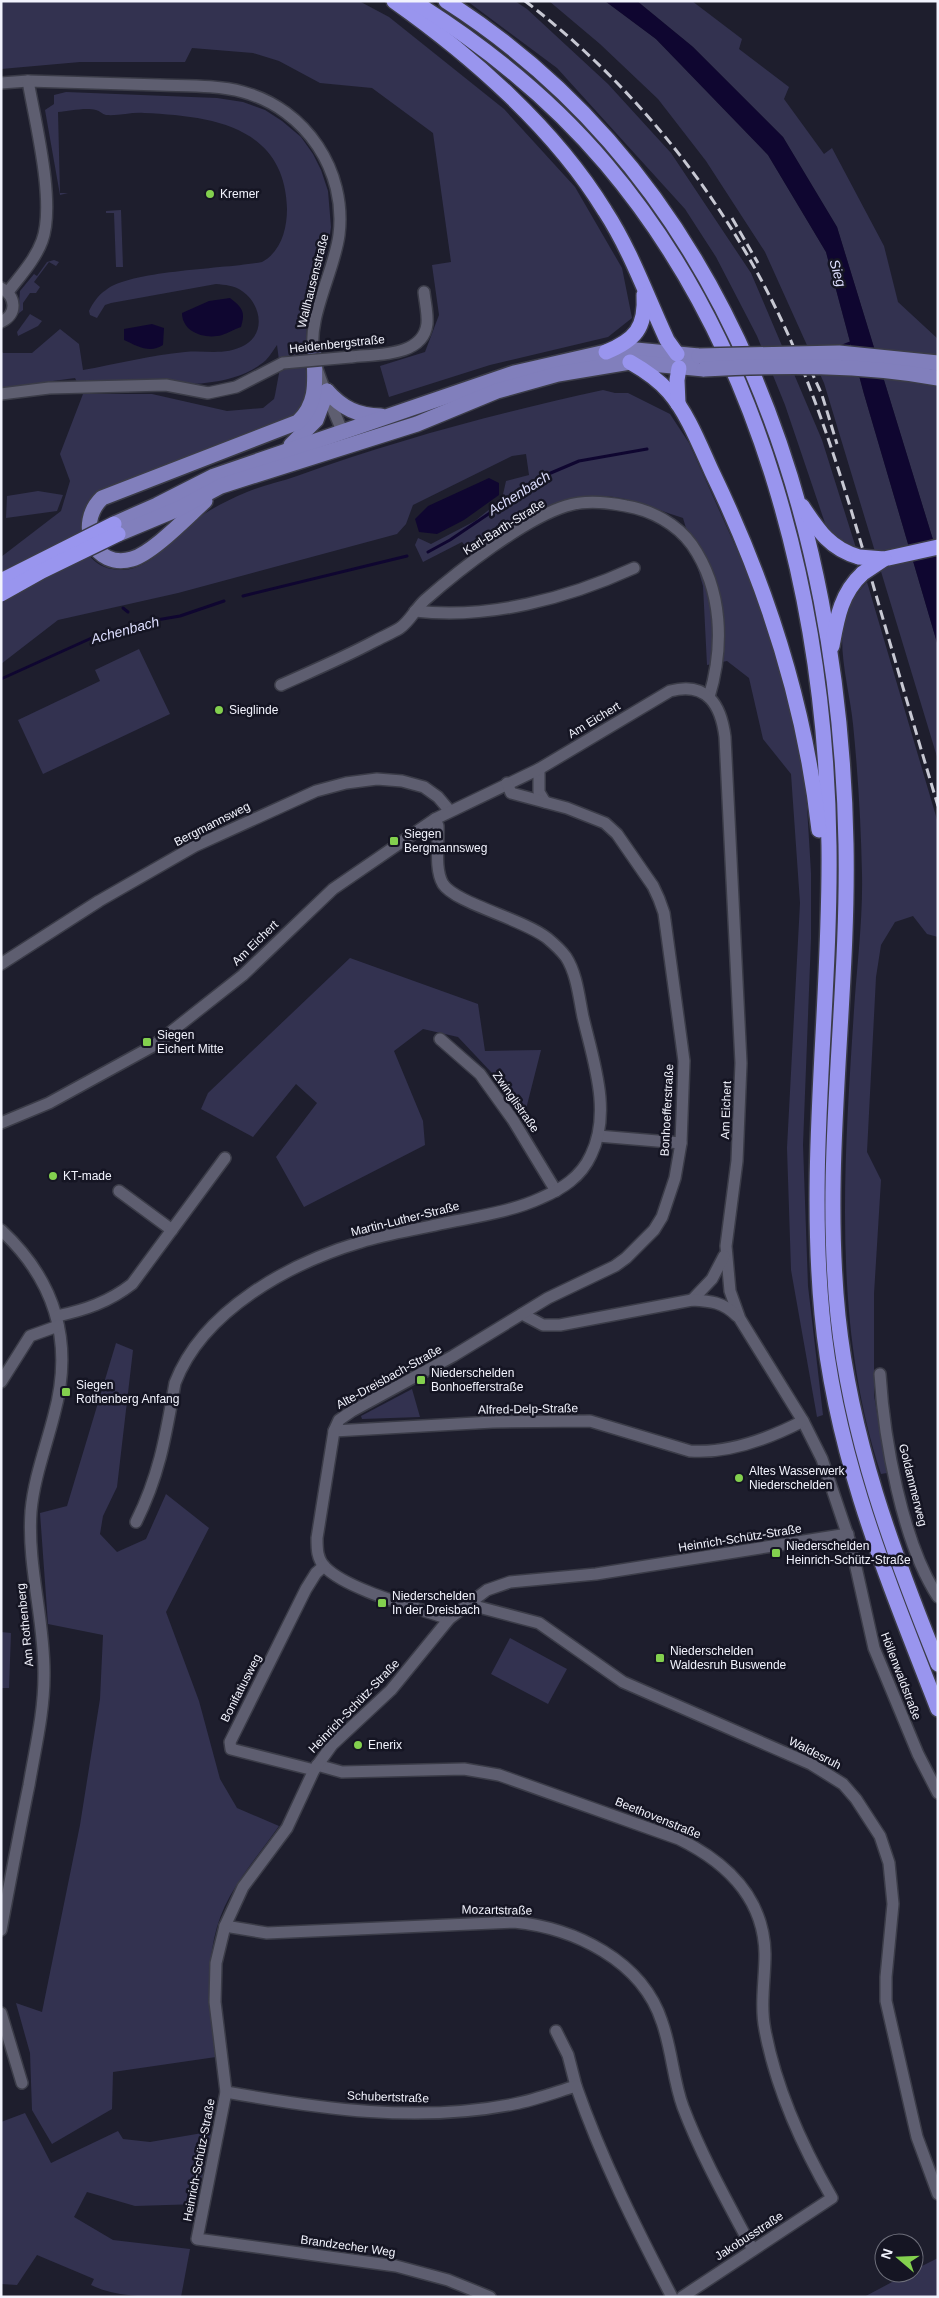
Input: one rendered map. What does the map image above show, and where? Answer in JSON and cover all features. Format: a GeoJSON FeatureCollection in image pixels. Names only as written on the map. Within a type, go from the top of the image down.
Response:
{"type":"FeatureCollection","features":[{"type":"Feature","properties":{"kind":"highway"},"geometry":{"type":"LineString","coordinates":[[394,1],[470,59],[500,86],[557,148],[592,190],[629,254],[678,361],[678,404]]}},
{"type":"Feature","properties":{"kind":"highway"},"geometry":{"type":"LineString","coordinates":[[413,1],[479,45],[543,98],[604,161],[649,218],[695,291],[731,362],[763,446],[779,501],[807,625],[824,757],[829,843],[828,938],[816,1196],[817,1252],[826,1355],[841,1434],[863,1513],[938,1709]]}},
{"type":"Feature","properties":{"kind":"highway"},"geometry":{"type":"LineString","coordinates":[[446,1],[489,31],[554,84],[610,143],[662,206],[709,280],[734,330],[767,407],[795,495],[819,594],[830,657],[842,756],[846,843],[846,935],[833,1194],[833,1252],[838,1312],[850,1393],[865,1464],[892,1546],[938,1664]]}},
{"type":"Feature","properties":{"kind":"highway"},"geometry":{"type":"LineString","coordinates":[[606,352],[622,345],[636,333],[644,316],[644,289]]}},
{"type":"Feature","properties":{"kind":"highway"},"geometry":{"type":"LineString","coordinates":[[630,362],[657,380],[678,404],[740,534],[789,668],[810,758],[816,796],[828,938]]}},
{"type":"Feature","properties":{"kind":"highway"},"geometry":{"type":"LineString","coordinates":[[795,495],[822,536],[845,553],[858,557],[884,560]]}},
{"type":"Feature","properties":{"kind":"highway"},"geometry":{"type":"LineString","coordinates":[[1,581],[116,529]]}},
{"type":"Feature","properties":{"kind":"highway"},"geometry":{"type":"LineString","coordinates":[[1,594],[116,529]]}},
{"type":"Feature","properties":{"kind":"highway"},"geometry":{"type":"LineString","coordinates":[[830,657],[842,603],[852,582],[884,560],[938,547]]}},
{"type":"Feature","properties":{"kind":"main road"},"geometry":{"type":"LineString","coordinates":[[116,529],[214,476],[284,450],[390,416],[514,372],[606,352],[636,350],[678,361]]}},
{"type":"Feature","properties":{"kind":"main road"},"geometry":{"type":"LineString","coordinates":[[702,363],[739,353],[839,353],[938,363]]}},
{"type":"Feature","properties":{"kind":"main road"},"geometry":{"type":"LineString","coordinates":[[221,486],[163,538],[132,559],[115,560],[106,556],[94,545],[90,537],[88,528],[91,511],[102,498],[298,422],[312,404],[315,382],[314,356]]}},
{"type":"Feature","properties":{"kind":"main road"},"geometry":{"type":"LineString","coordinates":[[116,529],[178,508],[221,486],[417,424],[497,391],[558,374],[630,362],[678,361],[836,366],[889,370],[938,378]]}},
{"type":"Feature","properties":{"kind":"main road"},"geometry":{"type":"LineString","coordinates":[[284,450],[310,429],[316,420],[327,391],[339,404],[355,412],[366,416],[390,416]]}},
{"type":"Feature","properties":{"kind":"main road"},"geometry":{"type":"LineString","coordinates":[[342,431],[347,446]]}},
{"type":"Feature","properties":{"kind":"street","name":"Wallhausenstraße"},"geometry":{"type":"LineString","coordinates":[[1,83],[28,81],[228,89],[268,101],[302,126],[328,163],[334,177],[340,207],[339,237],[315,327],[314,356],[342,431]]}},
{"type":"Feature","properties":{"kind":"street"},"geometry":{"type":"LineString","coordinates":[[1,322],[8,319],[13,309],[12,299],[5,290],[40,246],[46,220],[42,163],[28,81]]}},
{"type":"Feature","properties":{"kind":"street","name":"Heidenbergstraße"},"geometry":{"type":"LineString","coordinates":[[1,394],[49,388],[166,385],[208,393],[236,387],[283,363],[401,352],[419,342],[428,324],[424,292]]}},
{"type":"Feature","properties":{"kind":"street","name":"Karl-Barth-Straße"},"geometry":{"type":"LineString","coordinates":[[281,685],[344,658],[401,627],[424,600],[488,551],[541,517],[567,506],[603,501],[636,508],[658,516],[685,535],[700,556],[711,584],[720,628],[717,669],[709,697]]}},
{"type":"Feature","properties":{"kind":"street"},"geometry":{"type":"LineString","coordinates":[[414,611],[432,613],[494,610],[552,597],[610,579],[634,568]]}},
{"type":"Feature","properties":{"kind":"street","name":"Am Eichert"},"geometry":{"type":"LineString","coordinates":[[1,1123],[50,1103],[153,1046],[243,975],[333,889],[449,810],[539,769],[670,691],[690,688],[709,697],[720,710],[725,737],[741,1063],[737,1161],[726,1246],[730,1291]]}},
{"type":"Feature","properties":{"kind":"street"},"geometry":{"type":"LineString","coordinates":[[539,769],[538,792],[545,802]]}},
{"type":"Feature","properties":{"kind":"street","name":"Bergmannsweg"},"geometry":{"type":"LineString","coordinates":[[1,964],[99,901],[195,846],[316,791],[346,783],[377,779],[402,781],[424,787],[438,797],[449,810]]}},
{"type":"Feature","properties":{"kind":"street","name":"Bonhoefferstraße"},"geometry":{"type":"LineString","coordinates":[[507,784],[511,793],[597,819],[611,828],[653,886],[664,914],[684,1061],[680,1143],[675,1178],[668,1204],[654,1230],[626,1258],[615,1266],[548,1298],[522,1314]]}},
{"type":"Feature","properties":{"kind":"street","name":"Martin-Luther-Straße"},"geometry":{"type":"LineString","coordinates":[[136,1522],[150,1493],[162,1456],[175,1382],[179,1372],[209,1330],[234,1306],[254,1290],[281,1276],[318,1258],[360,1242],[527,1203],[556,1191],[578,1175],[592,1153],[598,1136],[600,1106],[597,1076],[576,982],[566,957],[546,937],[518,920],[464,899],[444,886],[439,876],[438,826],[435,819]]}},
{"type":"Feature","properties":{"kind":"street","name":"Zwinglistraße"},"geometry":{"type":"LineString","coordinates":[[440,1040],[480,1074],[518,1127],[556,1191]]}},
{"type":"Feature","properties":{"kind":"street"},"geometry":{"type":"LineString","coordinates":[[598,1136],[680,1143]]}},
{"type":"Feature","properties":{"kind":"street"},"geometry":{"type":"LineString","coordinates":[[1,1382],[30,1336],[58,1321],[117,1296],[132,1284],[225,1158]]}},
{"type":"Feature","properties":{"kind":"street"},"geometry":{"type":"LineString","coordinates":[[119,1192],[172,1230]]}},
{"type":"Feature","properties":{"kind":"street","name":"Am Rothenberg"},"geometry":{"type":"LineString","coordinates":[[1,1230],[20,1247],[37,1269],[48,1292],[58,1321],[62,1361],[59,1392],[40,1463],[31,1511],[32,1569],[44,1676],[40,1728],[1,1930]]}},
{"type":"Feature","properties":{"kind":"street"},"geometry":{"type":"LineString","coordinates":[[692,1300],[707,1286],[721,1264],[726,1246]]}},
{"type":"Feature","properties":{"kind":"street"},"geometry":{"type":"LineString","coordinates":[[707,1286],[730,1291]]}},
{"type":"Feature","properties":{"kind":"street"},"geometry":{"type":"LineString","coordinates":[[714,1301],[730,1291]]}},
{"type":"Feature","properties":{"kind":"street"},"geometry":{"type":"LineString","coordinates":[[730,1291],[740,1319],[803,1422],[822,1459],[848,1534]]}},
{"type":"Feature","properties":{"kind":"street"},"geometry":{"type":"LineString","coordinates":[[522,1314],[544,1325],[560,1325],[692,1300],[714,1301],[725,1305],[740,1319]]}},
{"type":"Feature","properties":{"kind":"street","name":"Alte-Dreisbach-Straße"},"geometry":{"type":"LineString","coordinates":[[334,1431],[339,1420],[352,1411],[454,1356],[522,1314]]}},
{"type":"Feature","properties":{"kind":"street","name":"Goldammerweg"},"geometry":{"type":"LineString","coordinates":[[880,1374],[882,1411],[897,1489],[924,1575],[938,1597]]}},
{"type":"Feature","properties":{"kind":"street","name":"Alfred-Delp-Straße"},"geometry":{"type":"LineString","coordinates":[[334,1431],[493,1422],[590,1422],[690,1451],[720,1452],[787,1430],[803,1422]]}},
{"type":"Feature","properties":{"kind":"street"},"geometry":{"type":"LineString","coordinates":[[334,1431],[317,1538],[318,1554],[324,1566],[373,1593],[449,1620]]}},
{"type":"Feature","properties":{"kind":"street","name":"Heinrich-Schütz-Straße"},"geometry":{"type":"LineString","coordinates":[[197,2239],[226,2092],[215,2002],[216,1963],[225,1926],[243,1887],[287,1828],[315,1768],[351,1726],[391,1690],[449,1620],[486,1590],[510,1582],[615,1571],[848,1534]]}},
{"type":"Feature","properties":{"kind":"street","name":"Höllenwaldstraße"},"geometry":{"type":"LineString","coordinates":[[848,1534],[874,1648],[918,1754],[938,1793]]}},
{"type":"Feature","properties":{"kind":"street","name":"Bonifatiusweg"},"geometry":{"type":"LineString","coordinates":[[315,1768],[231,1749],[230,1742],[306,1589],[316,1573],[324,1566]]}},
{"type":"Feature","properties":{"kind":"street","name":"Waldesruh"},"geometry":{"type":"LineString","coordinates":[[468,1604],[539,1622],[623,1682],[811,1764],[843,1784],[856,1799],[880,1836],[889,1863],[894,1904],[886,1977],[886,2001],[917,2137],[938,2194]]}},
{"type":"Feature","properties":{"kind":"street","name":"Beethovenstraße"},"geometry":{"type":"LineString","coordinates":[[315,1768],[342,1772],[464,1769],[499,1775],[679,1839],[700,1849],[726,1868],[746,1892],[754,1907],[762,1930],[765,1952],[762,2013],[778,2080],[808,2157],[832,2198]]}},
{"type":"Feature","properties":{"kind":"street","name":"Mozartstraße"},"geometry":{"type":"LineString","coordinates":[[225,1926],[267,1933],[514,1922],[536,1924],[570,1934],[602,1950],[628,1970],[650,1996],[662,2022],[680,2095],[701,2153],[753,2250]]}},
{"type":"Feature","properties":{"kind":"street"},"geometry":{"type":"LineString","coordinates":[[1,2013],[22,2083]]}},
{"type":"Feature","properties":{"kind":"street"},"geometry":{"type":"LineString","coordinates":[[556,2031],[568,2055],[589,2124],[620,2198],[672,2297]]}},
{"type":"Feature","properties":{"kind":"street","name":"Schubertstraße"},"geometry":{"type":"LineString","coordinates":[[226,2092],[304,2106],[412,2114],[515,2104],[576,2086]]}},
{"type":"Feature","properties":{"kind":"street","name":"Jakobusstraße"},"geometry":{"type":"LineString","coordinates":[[682,2297],[832,2198]]}},
{"type":"Feature","properties":{"kind":"street","name":"Brandzecher Weg"},"geometry":{"type":"LineString","coordinates":[[197,2239],[396,2266],[448,2280],[490,2297]]}},
{"type":"Feature","properties":{"kind":"shaded area"},"geometry":{"type":"Polygon","coordinates":[[[1,1],[359,1],[389,17],[504,109],[575,187],[622,268],[632,318],[608,337],[490,365],[389,397],[380,366],[425,352],[439,315],[432,265],[451,262],[433,133],[372,88],[320,83],[279,61],[253,53],[192,48],[185,62],[80,62],[1,69],[1,1]]]}},
{"type":"Feature","properties":{"kind":"shaded area"},"geometry":{"type":"Polygon","coordinates":[[[467,1],[515,1],[527,9],[608,84],[671,153],[751,273],[822,440],[856,548],[828,532],[785,405],[757,336],[716,257],[685,209],[557,68],[467,1]]]}},
{"type":"Feature","properties":{"kind":"shaded area"},"geometry":{"type":"Polygon","coordinates":[[[549,1],[605,1],[656,39],[768,155],[826,252],[864,394],[938,646],[938,760],[824,383],[765,252],[706,161],[658,99],[600,44],[549,1]]]}},
{"type":"Feature","properties":{"kind":"shaded area"},"geometry":{"type":"Polygon","coordinates":[[[637,1],[692,1],[742,39],[739,49],[789,87],[784,99],[824,154],[832,148],[884,246],[898,302],[938,339],[938,556],[837,227],[783,137],[693,47],[637,1]]]}},
{"type":"Feature","properties":{"kind":"shaded area"},"geometry":{"type":"Polygon","coordinates":[[[66,92],[217,98],[243,102],[265,110],[301,137],[313,154],[328,191],[331,227],[328,248],[307,323],[305,364],[309,392],[297,416],[90,502],[85,514],[83,537],[91,557],[99,564],[109,569],[123,570],[143,564],[162,551],[200,517],[226,502],[259,487],[373,450],[449,428],[603,390],[615,393],[628,393],[670,414],[689,443],[751,581],[770,631],[794,719],[805,773],[811,873],[811,939],[803,1145],[808,1286],[823,1415],[817,1417],[791,1270],[787,1148],[800,903],[791,774],[763,739],[749,678],[727,661],[707,665],[703,586],[683,518],[625,499],[603,496],[583,497],[543,509],[507,530],[473,555],[462,542],[423,562],[415,545],[418,538],[431,544],[475,521],[502,499],[506,481],[529,475],[526,454],[512,456],[413,505],[406,524],[397,534],[178,593],[58,620],[1,664],[1,557],[61,511],[70,481],[60,454],[83,394],[152,394],[227,411],[263,408],[274,399],[280,368],[277,345],[266,360],[248,372],[226,379],[201,383],[77,382],[75,378],[1,388],[1,351],[3,353],[32,353],[60,329],[79,344],[83,370],[172,353],[216,352],[245,345],[256,333],[258,325],[257,310],[248,296],[239,289],[229,286],[216,284],[111,303],[105,305],[97,318],[90,315],[89,311],[101,294],[118,283],[157,274],[262,262],[269,258],[278,246],[286,224],[287,209],[283,181],[273,159],[259,143],[240,131],[219,123],[195,118],[139,113],[106,115],[92,109],[58,112],[60,193],[68,193],[60,195],[45,110],[54,104],[54,95],[66,92]]]}},
{"type":"Feature","properties":{"kind":"shaded area"},"geometry":{"type":"Polygon","coordinates":[[[121,210],[123,267],[116,267],[114,213],[106,213],[106,211],[121,210]]]}},
{"type":"Feature","properties":{"kind":"shaded area"},"geometry":{"type":"Polygon","coordinates":[[[54,260],[59,262],[56,266],[49,262],[34,282],[40,287],[36,293],[30,293],[23,303],[23,310],[18,314],[20,291],[34,274],[37,276],[47,262],[54,260]]]}},
{"type":"Feature","properties":{"kind":"shaded area"},"geometry":{"type":"Polygon","coordinates":[[[30,314],[42,321],[38,326],[18,336],[17,332],[30,314]]]}},
{"type":"Feature","properties":{"kind":"shaded area"},"geometry":{"type":"Polygon","coordinates":[[[38,491],[63,495],[57,511],[6,518],[7,496],[38,491]]]}},
{"type":"Feature","properties":{"kind":"shaded area"},"geometry":{"type":"Polygon","coordinates":[[[867,582],[938,823],[938,937],[927,934],[913,916],[895,922],[881,945],[876,977],[867,1152],[881,1180],[874,1294],[874,1395],[887,1473],[881,1474],[865,1418],[855,1360],[848,1302],[845,1244],[847,1127],[861,925],[862,874],[852,712],[842,650],[842,637],[844,619],[849,607],[855,596],[867,582]]]}},
{"type":"Feature","properties":{"kind":"shaded area"},"geometry":{"type":"Polygon","coordinates":[[[139,649],[170,714],[43,774],[18,720],[100,681],[95,670],[139,649]]]}},
{"type":"Feature","properties":{"kind":"shaded area"},"geometry":{"type":"Polygon","coordinates":[[[350,958],[478,1004],[485,1051],[541,1050],[524,1117],[492,1073],[458,1037],[423,1029],[394,1051],[423,1121],[425,1145],[304,1207],[276,1157],[317,1103],[296,1084],[253,1137],[201,1109],[208,1093],[350,958]]]}},
{"type":"Feature","properties":{"kind":"shaded area"},"geometry":{"type":"Polygon","coordinates":[[[116,1343],[133,1350],[117,1487],[103,1516],[100,1534],[117,1552],[146,1539],[166,1494],[209,1528],[166,1612],[199,1701],[220,1779],[237,1808],[279,1826],[235,1887],[221,1915],[215,1935],[211,1954],[210,1995],[216,2057],[113,2072],[112,2109],[52,2144],[32,2110],[30,2053],[16,2003],[42,2012],[80,1825],[100,1699],[103,1635],[48,1624],[40,1513],[67,1506],[116,1343]]]}},
{"type":"Feature","properties":{"kind":"shaded area"},"geometry":{"type":"Polygon","coordinates":[[[412,1389],[420,1417],[362,1419],[361,1416],[412,1389]]]}},
{"type":"Feature","properties":{"kind":"shaded area"},"geometry":{"type":"Polygon","coordinates":[[[1,1632],[11,1633],[9,1688],[1,1688],[1,1632]]]}},
{"type":"Feature","properties":{"kind":"shaded area"},"geometry":{"type":"Polygon","coordinates":[[[510,1638],[567,1669],[548,1704],[491,1674],[510,1638]]]}},
{"type":"Feature","properties":{"kind":"shaded area"},"geometry":{"type":"Polygon","coordinates":[[[25,2113],[51,2163],[118,2131],[123,2139],[150,2142],[214,2131],[199,2204],[135,2206],[87,2192],[74,2217],[113,2240],[190,2249],[181,2297],[123,2295],[101,2289],[91,2285],[94,2279],[37,2255],[17,2285],[1,2284],[1,2122],[25,2113]]]}},
{"type":"Feature","properties":{"kind":"shaded area"},"geometry":{"type":"Polygon","coordinates":[[[938,2258],[938,2297],[864,2297],[890,2283],[924,2283],[924,2265],[938,2258]]]}},
{"type":"Feature","properties":{"kind":"water","name":"Sieg"},"geometry":{"type":"Polygon","coordinates":[[[605,1],[637,1],[693,47],[783,137],[837,227],[938,556],[938,646],[864,394],[826,252],[768,155],[656,39],[605,1]]]}},
{"type":"Feature","properties":{"kind":"water"},"geometry":{"type":"Polygon","coordinates":[[[230,298],[242,310],[241,327],[222,335],[209,336],[190,330],[183,320],[182,313],[209,301],[230,298]]]}},
{"type":"Feature","properties":{"kind":"water"},"geometry":{"type":"Polygon","coordinates":[[[152,324],[164,328],[163,345],[158,348],[148,349],[139,347],[124,340],[124,329],[152,324]]]}},
{"type":"Feature","properties":{"kind":"water"},"geometry":{"type":"Polygon","coordinates":[[[489,478],[499,483],[499,495],[464,520],[437,534],[419,532],[415,519],[428,506],[489,478]]]}},
{"type":"Feature","properties":{"kind":"waterway","name":"Achenbach"},"geometry":{"type":"LineString","coordinates":[[840,347],[853,342]]}},
{"type":"Feature","properties":{"kind":"waterway","name":"Achenbach"},"geometry":{"type":"LineString","coordinates":[[428,552],[450,540],[546,475],[579,461],[647,449]]}},
{"type":"Feature","properties":{"kind":"waterway","name":"Achenbach"},"geometry":{"type":"LineString","coordinates":[[243,596],[407,556]]}},
{"type":"Feature","properties":{"kind":"waterway","name":"Achenbach"},"geometry":{"type":"LineString","coordinates":[[1,679],[96,636],[139,623],[180,616],[224,601]]}},
{"type":"Feature","properties":{"kind":"waterway"},"geometry":{"type":"LineString","coordinates":[[123,608],[128,612]]}},
{"type":"Feature","properties":{"kind":"railway"},"geometry":{"type":"LineString","coordinates":[[525,1],[567,35],[644,112],[679,154],[712,199],[768,292],[803,371],[836,463],[938,806]]}},
{"type":"Feature","properties":{"kind":"railway"},"geometry":{"type":"LineString","coordinates":[[732,218],[758,263]]}},
{"type":"Feature","properties":{"kind":"railway"},"geometry":{"type":"LineString","coordinates":[[804,355],[822,395],[837,444]]}},
{"type":"Feature","properties":{"kind":"place","name":"Kremer"},"geometry":{"type":"Point","coordinates":[210,194]}},
{"type":"Feature","properties":{"kind":"place","name":"Sieglinde"},"geometry":{"type":"Point","coordinates":[219,710]}},
{"type":"Feature","properties":{"kind":"place","name":"Siegen Bergmannsweg"},"geometry":{"type":"Point","coordinates":[394,841]}},
{"type":"Feature","properties":{"kind":"place","name":"Siegen Eichert Mitte"},"geometry":{"type":"Point","coordinates":[147,1042]}},
{"type":"Feature","properties":{"kind":"place","name":"KT-made"},"geometry":{"type":"Point","coordinates":[53,1176]}},
{"type":"Feature","properties":{"kind":"place","name":"Niederschelden Bonhoefferstraße"},"geometry":{"type":"Point","coordinates":[421,1380]}},
{"type":"Feature","properties":{"kind":"place","name":"Siegen Rothenberg Anfang"},"geometry":{"type":"Point","coordinates":[66,1392]}},
{"type":"Feature","properties":{"kind":"place","name":"Altes Wasserwerk Niederschelden"},"geometry":{"type":"Point","coordinates":[739,1478]}},
{"type":"Feature","properties":{"kind":"place","name":"Niederschelden Heinrich-Schütz-Straße"},"geometry":{"type":"Point","coordinates":[776,1553]}},
{"type":"Feature","properties":{"kind":"place","name":"Niederschelden In der Dreisbach"},"geometry":{"type":"Point","coordinates":[382,1603]}},
{"type":"Feature","properties":{"kind":"place","name":"Niederschelden Waldesruh Buswende"},"geometry":{"type":"Point","coordinates":[660,1658]}},
{"type":"Feature","properties":{"kind":"place","name":"Enerix"},"geometry":{"type":"Point","coordinates":[358,1745]}}]}
